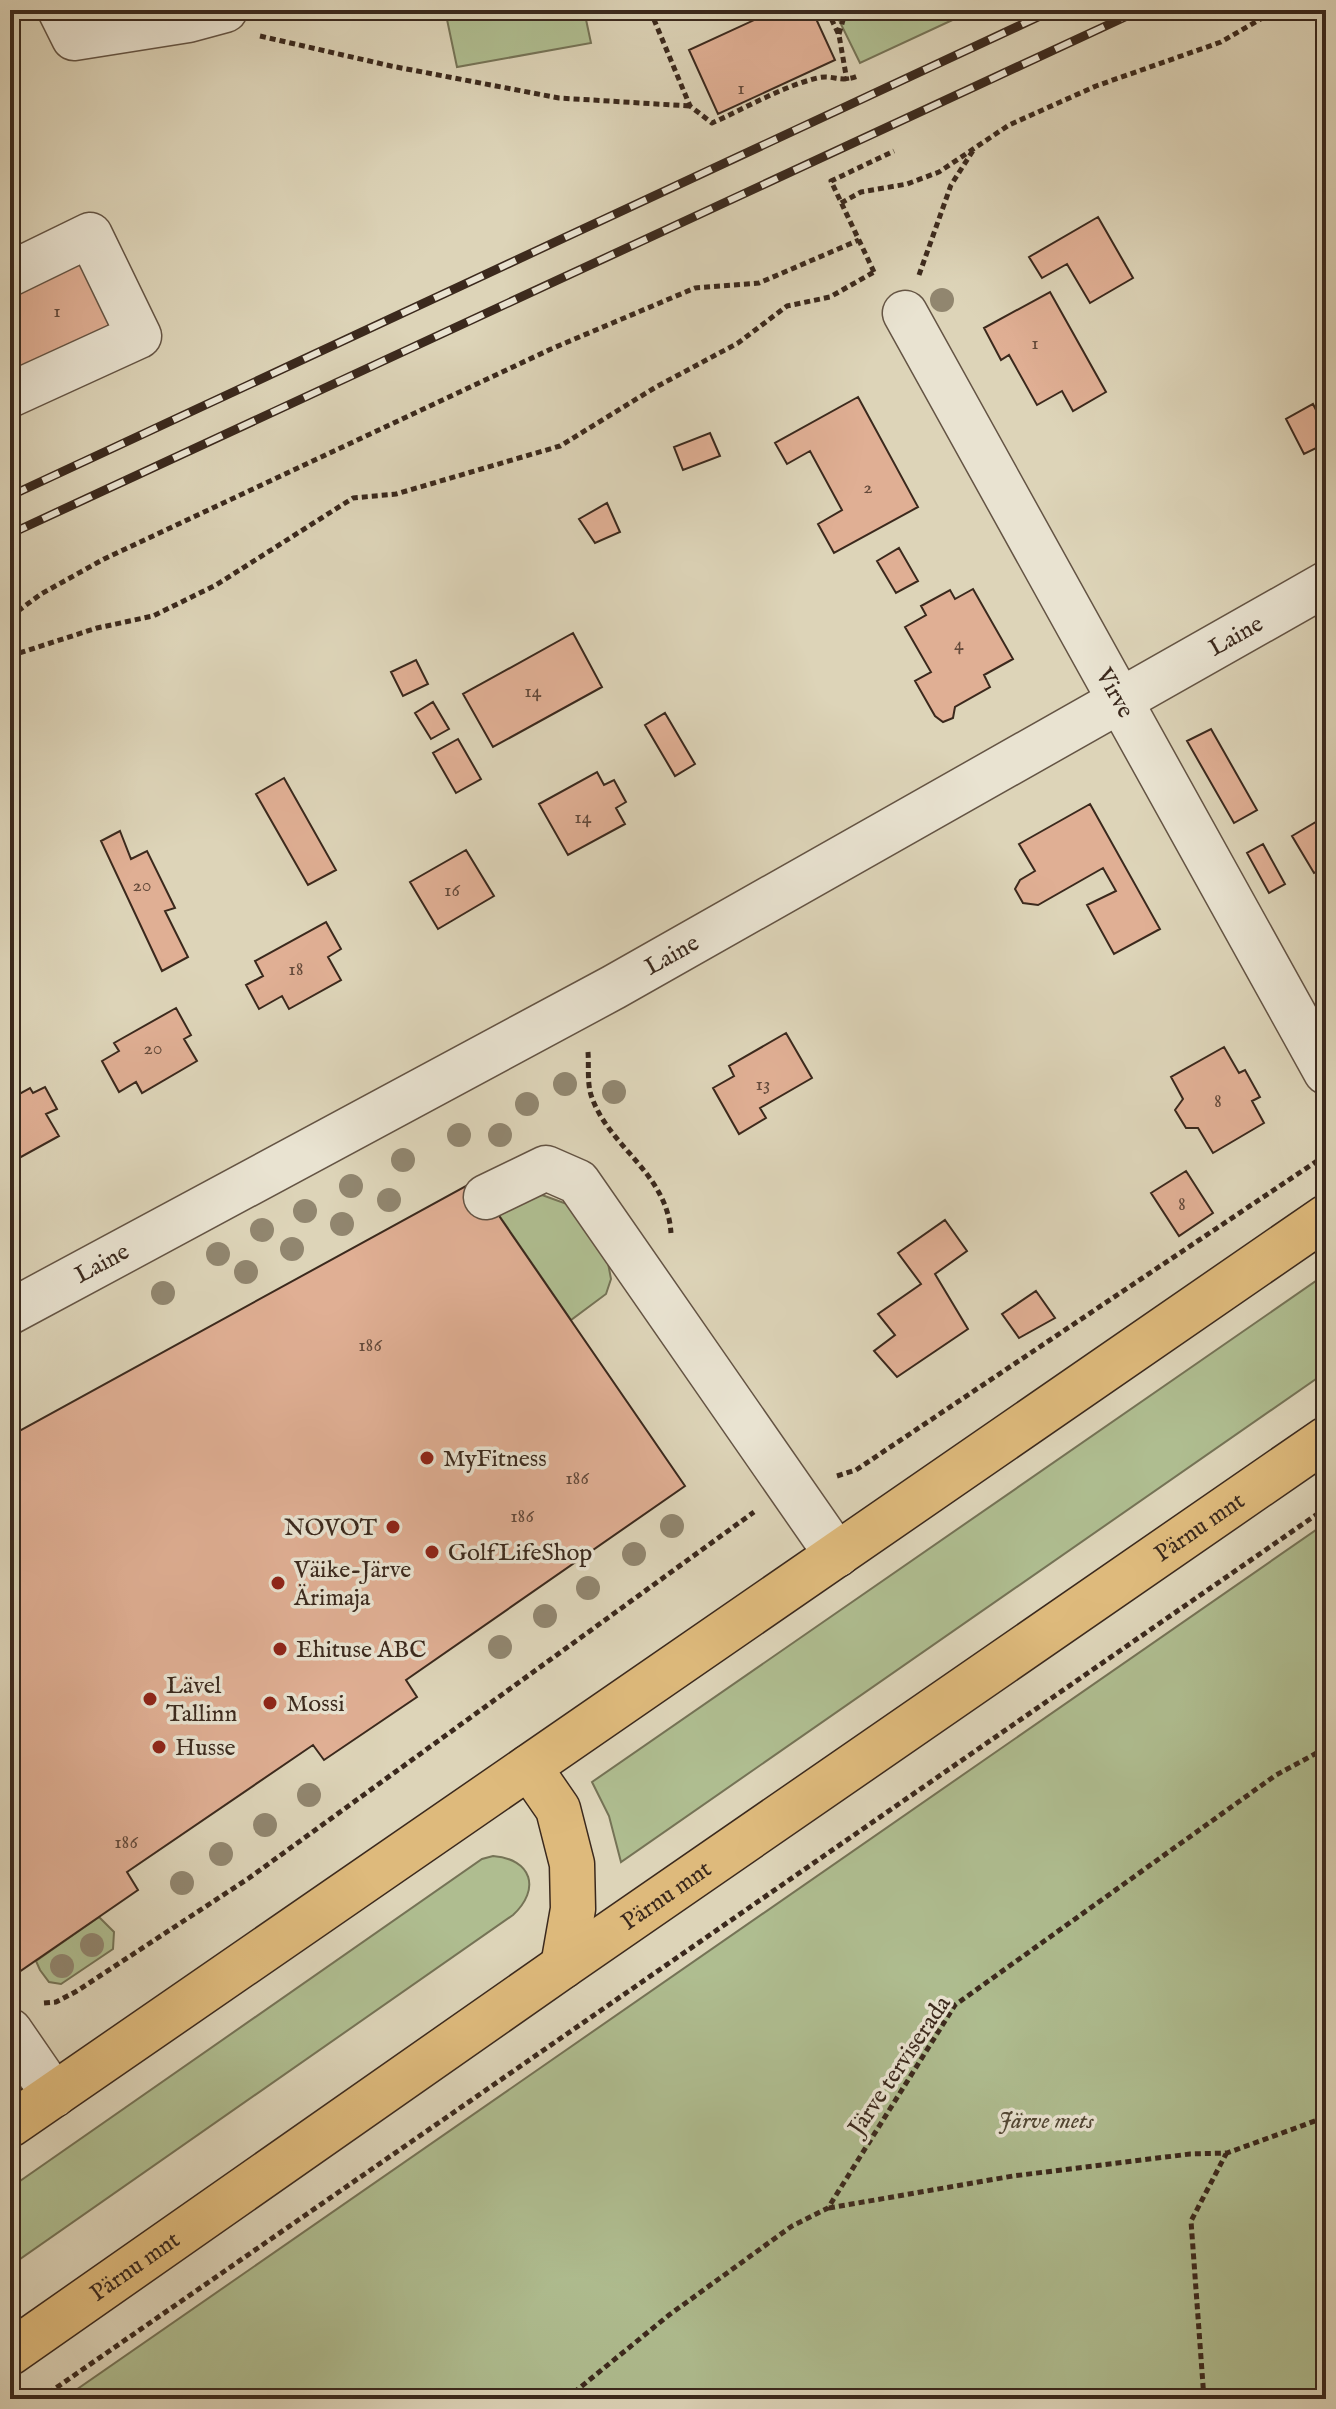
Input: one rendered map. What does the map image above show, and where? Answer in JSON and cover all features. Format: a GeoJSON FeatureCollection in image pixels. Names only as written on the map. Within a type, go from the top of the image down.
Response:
{"type":"FeatureCollection","features":[{"type":"Feature","properties":{"kind":"highway"},"geometry":{"type":"LineString","coordinates":[[10,2125],[1326,1217]]}},
{"type":"Feature","properties":{"kind":"highway","name":"Pärnu mnt"},"geometry":{"type":"LineString","coordinates":[[10,2353],[563,1966],[1326,1439]]}},
{"type":"Feature","properties":{"kind":"highway"},"geometry":{"type":"LineString","coordinates":[[529,1767],[558,1809],[572,1864],[573,1909],[563,1966]]}},
{"type":"Feature","properties":{"kind":"street"},"geometry":{"type":"LineString","coordinates":[[67,24],[207,15]]}},
{"type":"Feature","properties":{"kind":"street"},"geometry":{"type":"LineString","coordinates":[[10,274],[90,235],[139,336],[10,395]]}},
{"type":"Feature","properties":{"kind":"street","name":"Virve"},"geometry":{"type":"LineString","coordinates":[[905,313],[1326,1072]]}},
{"type":"Feature","properties":{"kind":"street","name":"Laine"},"geometry":{"type":"LineString","coordinates":[[10,1312],[565,1013],[1326,584]]}},
{"type":"Feature","properties":{"kind":"street"},"geometry":{"type":"LineString","coordinates":[[486,1197],[546,1168],[578,1182],[837,1555]]}},
{"type":"Feature","properties":{"kind":"street"},"geometry":{"type":"LineString","coordinates":[[20,2018],[54,2095]]}},
{"type":"Feature","properties":{"kind":"path"},"geometry":{"type":"LineString","coordinates":[[650,10],[690,106],[712,123],[821,77],[847,81],[860,75]]}},
{"type":"Feature","properties":{"kind":"path"},"geometry":{"type":"LineString","coordinates":[[827,10],[839,35],[847,81]]}},
{"type":"Feature","properties":{"kind":"path"},"geometry":{"type":"LineString","coordinates":[[839,35],[846,10]]}},
{"type":"Feature","properties":{"kind":"path"},"geometry":{"type":"LineString","coordinates":[[841,203],[861,192],[907,184],[939,172],[1009,125],[1096,86],[1221,42],[1276,10]]}},
{"type":"Feature","properties":{"kind":"path"},"geometry":{"type":"LineString","coordinates":[[207,15],[391,66],[559,98],[690,106]]}},
{"type":"Feature","properties":{"kind":"path"},"geometry":{"type":"LineString","coordinates":[[905,313],[951,185],[976,146]]}},
{"type":"Feature","properties":{"kind":"path"},"geometry":{"type":"LineString","coordinates":[[894,151],[831,181],[874,272],[905,313]]}},
{"type":"Feature","properties":{"kind":"path"},"geometry":{"type":"LineString","coordinates":[[10,617],[41,594],[104,559],[551,349],[695,288],[759,283],[859,240]]}},
{"type":"Feature","properties":{"kind":"path"},"geometry":{"type":"LineString","coordinates":[[10,656],[97,628],[153,616],[216,585],[353,498],[396,494],[560,446],[656,387],[738,343],[787,306],[830,297],[874,272]]}},
{"type":"Feature","properties":{"kind":"path"},"geometry":{"type":"LineString","coordinates":[[565,1013],[588,1049],[590,1093],[600,1114],[663,1198],[671,1243]]}},
{"type":"Feature","properties":{"kind":"path"},"geometry":{"type":"LineString","coordinates":[[20,2018],[77,1991],[249,1878],[819,1468],[839,1477],[856,1470],[1326,1155]]}},
{"type":"Feature","properties":{"kind":"path"},"geometry":{"type":"LineString","coordinates":[[40,2399],[1326,1508]]}},
{"type":"Feature","properties":{"kind":"path","name":"Järve terviserada"},"geometry":{"type":"LineString","coordinates":[[828,2208],[955,2005],[1276,1775],[1326,1748]]}},
{"type":"Feature","properties":{"kind":"path"},"geometry":{"type":"LineString","coordinates":[[566,2399],[669,2315],[792,2226],[828,2208],[1013,2176],[1190,2154],[1227,2153],[1326,2117]]}},
{"type":"Feature","properties":{"kind":"path"},"geometry":{"type":"LineString","coordinates":[[1204,2399],[1191,2221],[1227,2153]]}},
{"type":"Feature","properties":{"kind":"green space"},"geometry":{"type":"Polygon","coordinates":[[[445,10],[584,10],[591,43],[457,67],[445,10]]]}},
{"type":"Feature","properties":{"kind":"green space"},"geometry":{"type":"Polygon","coordinates":[[[834,10],[974,10],[860,63],[834,10]]]}},
{"type":"Feature","properties":{"kind":"green space"},"geometry":{"type":"Polygon","coordinates":[[[542,1195],[567,1204],[608,1263],[611,1279],[606,1294],[571,1320],[496,1211],[516,1201],[542,1195]]]}},
{"type":"Feature","properties":{"kind":"green space"},"geometry":{"type":"Polygon","coordinates":[[[1326,1274],[1326,1372],[621,1862],[609,1816],[592,1782],[1326,1274]]]}},
{"type":"Feature","properties":{"kind":"green space","name":"Järve mets"},"geometry":{"type":"Polygon","coordinates":[[[1326,1523],[1326,2399],[63,2399],[1326,1523]]]}},
{"type":"Feature","properties":{"kind":"green space"},"geometry":{"type":"Polygon","coordinates":[[[493,1856],[517,1863],[528,1877],[527,1895],[513,1915],[10,2266],[10,2188],[482,1859],[493,1856]]]}},
{"type":"Feature","properties":{"kind":"green space"},"geometry":{"type":"Polygon","coordinates":[[[99,1917],[114,1932],[113,1949],[61,1984],[49,1982],[36,1961],[99,1917]]]}},
{"type":"Feature","properties":{"kind":"building"},"geometry":{"type":"Polygon","coordinates":[[[776,10],[812,10],[835,60],[718,114],[689,50],[776,10]]]}},
{"type":"Feature","properties":{"kind":"building"},"geometry":{"type":"Polygon","coordinates":[[[1098,217],[1133,278],[1090,303],[1067,264],[1042,278],[1029,257],[1098,217]]]}},
{"type":"Feature","properties":{"kind":"building"},"geometry":{"type":"Polygon","coordinates":[[[78,255],[115,333],[10,376],[10,287],[78,255]]]}},
{"type":"Feature","properties":{"kind":"building"},"geometry":{"type":"Polygon","coordinates":[[[1050,292],[1106,392],[1073,411],[1062,391],[1037,405],[1009,355],[1001,360],[984,328],[1050,292]]]}},
{"type":"Feature","properties":{"kind":"building"},"geometry":{"type":"Polygon","coordinates":[[[858,397],[918,507],[834,553],[818,524],[842,510],[810,451],[787,464],[775,443],[858,397]]]}},
{"type":"Feature","properties":{"kind":"building"},"geometry":{"type":"Polygon","coordinates":[[[1313,404],[1318,414],[1326,410],[1326,467],[1316,448],[1304,454],[1286,419],[1313,404]]]}},
{"type":"Feature","properties":{"kind":"building"},"geometry":{"type":"Polygon","coordinates":[[[710,433],[720,456],[683,470],[674,447],[710,433]]]}},
{"type":"Feature","properties":{"kind":"building"},"geometry":{"type":"Polygon","coordinates":[[[607,503],[620,532],[595,543],[579,519],[607,503]]]}},
{"type":"Feature","properties":{"kind":"building"},"geometry":{"type":"Polygon","coordinates":[[[899,548],[918,581],[896,593],[877,561],[899,548]]]}},
{"type":"Feature","properties":{"kind":"building"},"geometry":{"type":"Polygon","coordinates":[[[973,589],[1013,659],[984,675],[990,687],[955,707],[953,718],[943,722],[935,716],[915,681],[931,672],[905,627],[926,615],[921,606],[950,590],[955,599],[973,589]]]}},
{"type":"Feature","properties":{"kind":"building"},"geometry":{"type":"Polygon","coordinates":[[[573,633],[602,687],[493,747],[463,694],[573,633]]]}},
{"type":"Feature","properties":{"kind":"building"},"geometry":{"type":"Polygon","coordinates":[[[416,660],[428,684],[403,696],[391,672],[416,660]]]}},
{"type":"Feature","properties":{"kind":"building"},"geometry":{"type":"Polygon","coordinates":[[[433,702],[449,729],[431,739],[415,713],[433,702]]]}},
{"type":"Feature","properties":{"kind":"building"},"geometry":{"type":"Polygon","coordinates":[[[665,713],[695,764],[675,776],[645,725],[665,713]]]}},
{"type":"Feature","properties":{"kind":"building"},"geometry":{"type":"Polygon","coordinates":[[[1211,729],[1257,810],[1234,823],[1187,741],[1211,729]]]}},
{"type":"Feature","properties":{"kind":"building"},"geometry":{"type":"Polygon","coordinates":[[[458,739],[481,779],[456,793],[433,753],[458,739]]]}},
{"type":"Feature","properties":{"kind":"building"},"geometry":{"type":"Polygon","coordinates":[[[597,772],[604,785],[614,780],[626,802],[616,808],[625,824],[568,855],[539,804],[597,772]]]}},
{"type":"Feature","properties":{"kind":"building"},"geometry":{"type":"Polygon","coordinates":[[[284,778],[336,870],[308,885],[256,794],[284,778]]]}},
{"type":"Feature","properties":{"kind":"building"},"geometry":{"type":"Polygon","coordinates":[[[1090,804],[1160,929],[1114,954],[1087,905],[1116,891],[1103,868],[1038,905],[1023,903],[1015,889],[1020,880],[1035,871],[1019,844],[1090,804]]]}},
{"type":"Feature","properties":{"kind":"building"},"geometry":{"type":"Polygon","coordinates":[[[1326,816],[1326,866],[1314,873],[1292,836],[1326,816]]]}},
{"type":"Feature","properties":{"kind":"building"},"geometry":{"type":"Polygon","coordinates":[[[120,831],[131,859],[147,851],[175,908],[165,911],[188,957],[162,971],[101,841],[120,831]]]}},
{"type":"Feature","properties":{"kind":"building"},"geometry":{"type":"Polygon","coordinates":[[[1263,844],[1285,884],[1269,893],[1247,853],[1263,844]]]}},
{"type":"Feature","properties":{"kind":"building"},"geometry":{"type":"Polygon","coordinates":[[[466,850],[494,896],[438,929],[410,882],[466,850]]]}},
{"type":"Feature","properties":{"kind":"building"},"geometry":{"type":"Polygon","coordinates":[[[326,922],[341,949],[328,957],[341,980],[289,1009],[282,996],[259,1009],[246,985],[263,976],[255,961],[326,922]]]}},
{"type":"Feature","properties":{"kind":"building"},"geometry":{"type":"Polygon","coordinates":[[[176,1008],[191,1035],[184,1039],[197,1061],[142,1093],[136,1082],[119,1092],[102,1061],[119,1051],[114,1043],[176,1008]]]}},
{"type":"Feature","properties":{"kind":"building"},"geometry":{"type":"Polygon","coordinates":[[[786,1033],[812,1078],[760,1108],[766,1118],[739,1134],[713,1088],[734,1076],[729,1066],[786,1033]]]}},
{"type":"Feature","properties":{"kind":"building"},"geometry":{"type":"Polygon","coordinates":[[[1224,1047],[1239,1073],[1245,1070],[1260,1097],[1252,1101],[1264,1123],[1213,1153],[1198,1128],[1186,1128],[1175,1110],[1183,1099],[1171,1077],[1224,1047]]]}},
{"type":"Feature","properties":{"kind":"building"},"geometry":{"type":"Polygon","coordinates":[[[45,1087],[57,1109],[46,1114],[59,1136],[10,1163],[10,1099],[30,1088],[33,1093],[45,1087]]]}},
{"type":"Feature","properties":{"kind":"building"},"geometry":{"type":"Polygon","coordinates":[[[1186,1171],[1213,1213],[1179,1236],[1151,1193],[1186,1171]]]}},
{"type":"Feature","properties":{"kind":"building","name":"Väike-Järve Ärimaja"},"geometry":{"type":"Polygon","coordinates":[[[475,1181],[685,1486],[406,1680],[417,1697],[324,1760],[313,1745],[127,1872],[138,1890],[19,1972],[10,1958],[10,1436],[475,1181]]]}},
{"type":"Feature","properties":{"kind":"building"},"geometry":{"type":"Polygon","coordinates":[[[945,1220],[967,1251],[935,1274],[968,1329],[897,1377],[874,1351],[895,1335],[878,1314],[921,1284],[898,1253],[945,1220]]]}},
{"type":"Feature","properties":{"kind":"building"},"geometry":{"type":"Polygon","coordinates":[[[1036,1291],[1055,1318],[1019,1338],[1002,1314],[1036,1291]]]}},
{"type":"Feature","properties":{"kind":"railway"},"geometry":{"type":"LineString","coordinates":[[10,496],[1053,10]]}},
{"type":"Feature","properties":{"kind":"railway"},"geometry":{"type":"LineString","coordinates":[[10,534],[1140,10]]}},
{"type":"Feature","properties":{"kind":"place","name":"MyFitness"},"geometry":{"type":"Point","coordinates":[427,1458]}},
{"type":"Feature","properties":{"kind":"place","name":"NOVOT"},"geometry":{"type":"Point","coordinates":[393,1527]}},
{"type":"Feature","properties":{"kind":"place","name":"GolfLifeShop"},"geometry":{"type":"Point","coordinates":[432,1552]}},
{"type":"Feature","properties":{"kind":"place","name":"Väike-Järve Ärimaja"},"geometry":{"type":"Point","coordinates":[278,1583]}},
{"type":"Feature","properties":{"kind":"place","name":"Ehituse ABC"},"geometry":{"type":"Point","coordinates":[280,1649]}},
{"type":"Feature","properties":{"kind":"place","name":"Lävel Tallinn"},"geometry":{"type":"Point","coordinates":[150,1699]}},
{"type":"Feature","properties":{"kind":"place","name":"Mossi"},"geometry":{"type":"Point","coordinates":[270,1703]}},
{"type":"Feature","properties":{"kind":"place","name":"Husse"},"geometry":{"type":"Point","coordinates":[159,1747]}}]}
